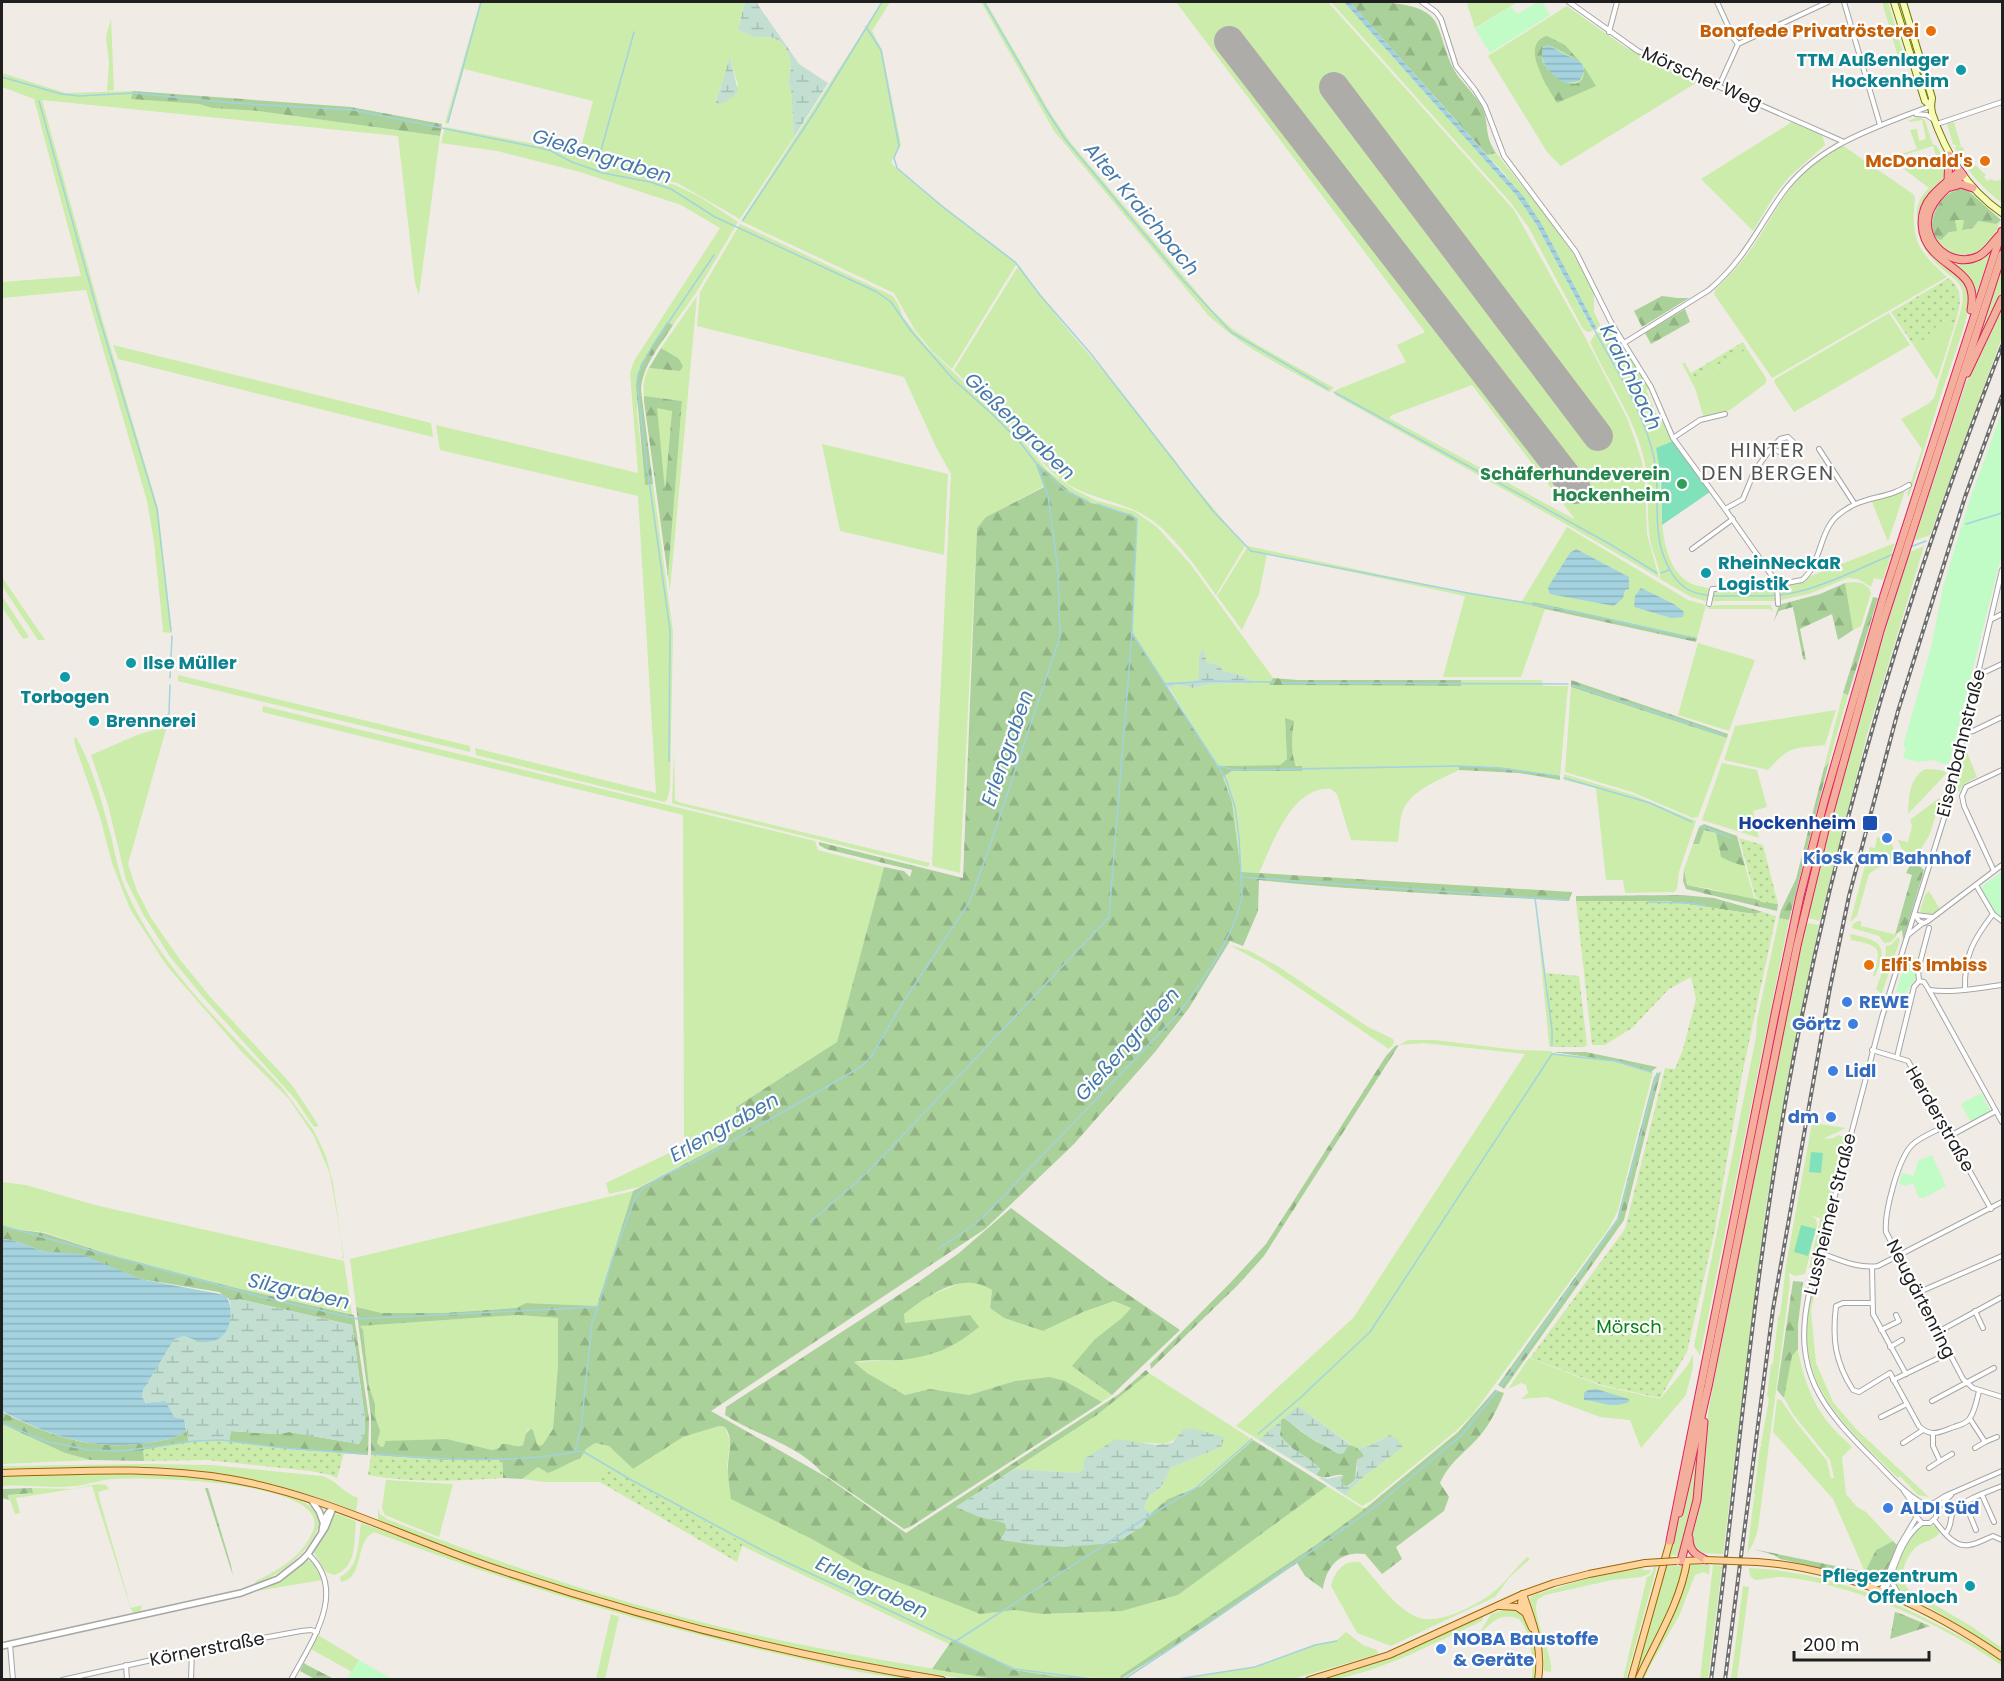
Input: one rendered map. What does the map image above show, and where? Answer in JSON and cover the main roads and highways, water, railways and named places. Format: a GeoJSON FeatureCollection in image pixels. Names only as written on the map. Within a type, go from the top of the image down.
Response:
{"type":"FeatureCollection","features":[{"type":"Feature","properties":{"kind":"highway"},"geometry":{"type":"LineString","coordinates":[[1948,181],[1949,155]]}},
{"type":"Feature","properties":{"kind":"highway"},"geometry":{"type":"LineString","coordinates":[[1961,173],[1932,195],[1925,207],[1922,231],[1933,251],[1958,270],[1971,288],[1973,304],[1965,341]]}},
{"type":"Feature","properties":{"kind":"highway"},"geometry":{"type":"LineString","coordinates":[[1961,173],[1934,203],[1928,223],[1929,234],[1934,244],[1940,252],[1959,259],[1975,257],[1987,250],[2002,231]]}},
{"type":"Feature","properties":{"kind":"highway"},"geometry":{"type":"LineString","coordinates":[[1946,190],[1961,184],[1973,188]]}},
{"type":"Feature","properties":{"kind":"highway"},"geometry":{"type":"LineString","coordinates":[[1670,1541],[1794,925],[1840,744],[1900,545],[2002,231]]}},
{"type":"Feature","properties":{"kind":"highway"},"geometry":{"type":"LineString","coordinates":[[1670,1541],[1688,1479],[1708,1387],[1805,911],[1846,747],[1904,555],[2002,254]]}},
{"type":"Feature","properties":{"kind":"highway"},"geometry":{"type":"LineString","coordinates":[[1958,388],[2002,298]]}},
{"type":"Feature","properties":{"kind":"highway"},"geometry":{"type":"LineString","coordinates":[[1682,1561],[1699,1489],[1708,1387]]}},
{"type":"Feature","properties":{"kind":"highway"},"geometry":{"type":"LineString","coordinates":[[1689,1533],[1690,1548],[1706,1560]]}},
{"type":"Feature","properties":{"kind":"main road"},"geometry":{"type":"LineString","coordinates":[[1894,2],[1924,100],[1931,106]]}},
{"type":"Feature","properties":{"kind":"main road"},"geometry":{"type":"LineString","coordinates":[[1903,2],[1932,98],[1931,106],[1936,123],[1949,155],[1973,188],[2002,212]]}},
{"type":"Feature","properties":{"kind":"main road"},"geometry":{"type":"LineString","coordinates":[[2,1473],[136,1470],[201,1474],[272,1488],[333,1508],[488,1566],[646,1616],[783,1649],[942,1680]]}},
{"type":"Feature","properties":{"kind":"main road"},"geometry":{"type":"LineString","coordinates":[[1631,1680],[1670,1541]]}},
{"type":"Feature","properties":{"kind":"main road"},"geometry":{"type":"LineString","coordinates":[[1309,1680],[1389,1654],[1523,1594],[1589,1574],[1646,1563],[1706,1560],[1757,1562],[1807,1570],[1868,1587],[1910,1603],[1959,1629],[2002,1657]]}},
{"type":"Feature","properties":{"kind":"main road"},"geometry":{"type":"LineString","coordinates":[[1638,1680],[1668,1621],[1680,1590],[1682,1561]]}},
{"type":"Feature","properties":{"kind":"main road"},"geometry":{"type":"LineString","coordinates":[[1523,1594],[1521,1603],[1536,1636]]}},
{"type":"Feature","properties":{"kind":"main road"},"geometry":{"type":"LineString","coordinates":[[1523,1594],[1535,1628],[1539,1656],[1538,1680]]}},
{"type":"Feature","properties":{"kind":"main road"},"geometry":{"type":"LineString","coordinates":[[1495,1606],[1517,1607],[1525,1612]]}},
{"type":"Feature","properties":{"kind":"water"},"geometry":{"type":"Polygon","coordinates":[[[1344,2],[1350,2],[1523,196],[1541,223],[1597,329],[1593,330],[1536,224],[1516,195],[1344,2]]]}},
{"type":"Feature","properties":{"kind":"water"},"geometry":{"type":"Polygon","coordinates":[[[1548,45],[1582,64],[1584,71],[1579,81],[1565,83],[1548,68],[1542,54],[1543,48],[1548,45]]]}},
{"type":"Feature","properties":{"kind":"water"},"geometry":{"type":"Polygon","coordinates":[[[1576,549],[1629,577],[1629,589],[1625,590],[1623,598],[1614,606],[1550,594],[1548,588],[1550,584],[1570,553],[1576,549]]]}},
{"type":"Feature","properties":{"kind":"water"},"geometry":{"type":"Polygon","coordinates":[[[1641,588],[1674,604],[1684,612],[1683,617],[1671,618],[1634,607],[1635,596],[1641,588]]]}},
{"type":"Feature","properties":{"kind":"water"},"geometry":{"type":"Polygon","coordinates":[[[2,1239],[12,1240],[42,1251],[81,1254],[140,1279],[225,1295],[231,1313],[226,1332],[216,1340],[208,1342],[184,1336],[174,1339],[143,1390],[142,1397],[146,1403],[165,1401],[174,1417],[184,1419],[186,1430],[166,1440],[132,1445],[112,1445],[56,1435],[2,1411],[2,1239]]]}},
{"type":"Feature","properties":{"kind":"water"},"geometry":{"type":"Polygon","coordinates":[[[1596,1389],[1629,1399],[1629,1402],[1611,1405],[1584,1400],[1584,1393],[1596,1389]]]}},
{"type":"Feature","properties":{"kind":"waterway"},"geometry":{"type":"LineString","coordinates":[[448,122],[481,2]]}},
{"type":"Feature","properties":{"kind":"waterway"},"geometry":{"type":"LineString","coordinates":[[743,220],[816,110],[882,2]]}},
{"type":"Feature","properties":{"kind":"waterway","name":"Alter Kraichbach"},"geometry":{"type":"LineString","coordinates":[[984,2],[1065,139],[1182,279],[1231,332],[1328,389]]}},
{"type":"Feature","properties":{"kind":"waterway"},"geometry":{"type":"LineString","coordinates":[[866,27],[881,50],[899,146],[894,158],[897,168],[943,207],[1015,262],[1091,354],[1213,511],[1251,551],[1577,612],[1693,638]]}},
{"type":"Feature","properties":{"kind":"waterway"},"geometry":{"type":"LineString","coordinates":[[598,161],[634,32]]}},
{"type":"Feature","properties":{"kind":"waterway","name":"Gießengraben"},"geometry":{"type":"LineString","coordinates":[[2,77],[61,94],[79,96],[134,93],[233,103],[354,110],[549,150],[572,162],[603,173],[650,182],[671,189],[715,217],[877,292],[891,302],[911,331],[952,378],[1019,441],[1036,463]]}},
{"type":"Feature","properties":{"kind":"waterway"},"geometry":{"type":"LineString","coordinates":[[39,101],[99,317],[157,509],[171,631]]}},
{"type":"Feature","properties":{"kind":"waterway"},"geometry":{"type":"LineString","coordinates":[[669,761],[670,630],[637,382],[638,374],[653,345],[714,255]]}},
{"type":"Feature","properties":{"kind":"waterway","name":"Kraichbach"},"geometry":{"type":"LineString","coordinates":[[1594,329],[1644,424],[1656,470],[1660,545],[1670,570],[1684,587],[1692,592],[1712,596],[1785,594],[1825,584],[1894,554]]}},
{"type":"Feature","properties":{"kind":"waterway","name":"Alter Kraichbach"},"geometry":{"type":"LineString","coordinates":[[1334,392],[1608,543],[1657,573]]}},
{"type":"Feature","properties":{"kind":"waterway","name":"Erlengraben"},"geometry":{"type":"LineString","coordinates":[[1037,464],[1048,496],[1058,570],[1060,637],[969,903],[900,1007],[871,1057],[862,1066],[707,1155],[651,1183],[636,1196],[592,1322],[581,1428],[575,1451],[584,1452],[769,1554],[1014,1669],[1100,1680]]}},
{"type":"Feature","properties":{"kind":"waterway","name":"Gießengraben"},"geometry":{"type":"LineString","coordinates":[[1039,466],[1065,490],[1089,502]]}},
{"type":"Feature","properties":{"kind":"waterway","name":"Gießengraben"},"geometry":{"type":"LineString","coordinates":[[938,1249],[987,1213],[1179,1013],[1225,942],[1242,896],[1235,807],[1226,779],[1132,633],[1137,519],[1097,504]]}},
{"type":"Feature","properties":{"kind":"waterway","name":"Kraichbach"},"geometry":{"type":"LineString","coordinates":[[1966,524],[2002,513]]}},
{"type":"Feature","properties":{"kind":"waterway","name":"Kraichbach"},"geometry":{"type":"LineString","coordinates":[[1910,547],[1926,541]]}},
{"type":"Feature","properties":{"kind":"waterway","name":"Alter Kraichbach"},"geometry":{"type":"LineString","coordinates":[[1661,573],[1669,570]]}},
{"type":"Feature","properties":{"kind":"waterway"},"geometry":{"type":"LineString","coordinates":[[810,1222],[858,1181],[886,1153],[1109,917],[1132,633]]}},
{"type":"Feature","properties":{"kind":"waterway"},"geometry":{"type":"LineString","coordinates":[[170,678],[172,636]]}},
{"type":"Feature","properties":{"kind":"waterway"},"geometry":{"type":"LineString","coordinates":[[1167,684],[1209,681],[1274,682]]}},
{"type":"Feature","properties":{"kind":"waterway"},"geometry":{"type":"LineString","coordinates":[[1282,683],[1568,684]]}},
{"type":"Feature","properties":{"kind":"waterway"},"geometry":{"type":"LineString","coordinates":[[139,726],[164,718],[169,714],[170,685]]}},
{"type":"Feature","properties":{"kind":"waterway"},"geometry":{"type":"LineString","coordinates":[[1572,685],[1723,735]]}},
{"type":"Feature","properties":{"kind":"waterway"},"geometry":{"type":"LineString","coordinates":[[1218,766],[1235,770],[1459,766],[1499,768],[1558,776]]}},
{"type":"Feature","properties":{"kind":"waterway"},"geometry":{"type":"LineString","coordinates":[[1564,778],[1650,803],[1692,822]]}},
{"type":"Feature","properties":{"kind":"waterway"},"geometry":{"type":"LineString","coordinates":[[1701,826],[1731,838]]}},
{"type":"Feature","properties":{"kind":"waterway"},"geometry":{"type":"LineString","coordinates":[[1241,877],[1535,898],[1552,1030],[1552,1046]]}},
{"type":"Feature","properties":{"kind":"waterway"},"geometry":{"type":"LineString","coordinates":[[1536,898],[1568,900]]}},
{"type":"Feature","properties":{"kind":"waterway"},"geometry":{"type":"LineString","coordinates":[[1649,902],[1706,906]]}},
{"type":"Feature","properties":{"kind":"waterway"},"geometry":{"type":"LineString","coordinates":[[1258,1434],[1370,1332],[1552,1054],[1615,1061],[1651,1072]]}},
{"type":"Feature","properties":{"kind":"waterway"},"geometry":{"type":"LineString","coordinates":[[1501,1386],[1618,1220],[1657,1073]]}},
{"type":"Feature","properties":{"kind":"waterway","name":"Silzgraben"},"geometry":{"type":"LineString","coordinates":[[2,1226],[262,1297],[358,1319],[597,1307]]}},
{"type":"Feature","properties":{"kind":"waterway"},"geometry":{"type":"LineString","coordinates":[[1123,1680],[1371,1510],[1461,1436],[1497,1391]]}},
{"type":"Feature","properties":{"kind":"waterway"},"geometry":{"type":"LineString","coordinates":[[2,1423],[45,1441],[88,1450],[122,1451],[195,1441],[221,1440],[284,1448],[365,1454]]}},
{"type":"Feature","properties":{"kind":"waterway"},"geometry":{"type":"LineString","coordinates":[[956,1641],[1196,1488],[1252,1439]]}},
{"type":"Feature","properties":{"kind":"waterway"},"geometry":{"type":"LineString","coordinates":[[372,1454],[448,1459],[499,1459],[575,1452]]}},
{"type":"Feature","properties":{"kind":"waterway"},"geometry":{"type":"LineString","coordinates":[[1171,1680],[1255,1667],[1315,1645],[1337,1641]]}},
{"type":"Feature","properties":{"kind":"railway"},"geometry":{"type":"LineString","coordinates":[[1711,1680],[1763,1244],[1786,1099],[1805,1003],[1850,812],[1904,623],[1967,438],[2002,346]]}},
{"type":"Feature","properties":{"kind":"railway"},"geometry":{"type":"LineString","coordinates":[[1725,1680],[1773,1309],[1830,988],[1849,896],[1898,711],[1965,497],[2002,396]]}},
{"type":"Feature","properties":{"kind":"place","name":"Bonafede Privatrösterei"},"geometry":{"type":"Point","coordinates":[1931,31]}},
{"type":"Feature","properties":{"kind":"place","name":"TTM Außenlager Hockenheim"},"geometry":{"type":"Point","coordinates":[1961,70]}},
{"type":"Feature","properties":{"kind":"place","name":"McDonald's"},"geometry":{"type":"Point","coordinates":[1985,161]}},
{"type":"Feature","properties":{"kind":"place","name":"Schäferhundeverein Hockenheim"},"geometry":{"type":"Point","coordinates":[1682,484]}},
{"type":"Feature","properties":{"kind":"place","name":"RheinNeckaR Logistik"},"geometry":{"type":"Point","coordinates":[1706,573]}},
{"type":"Feature","properties":{"kind":"place","name":"Ilse Müller"},"geometry":{"type":"Point","coordinates":[131,663]}},
{"type":"Feature","properties":{"kind":"place","name":"Torbogen"},"geometry":{"type":"Point","coordinates":[65,677]}},
{"type":"Feature","properties":{"kind":"place","name":"Brennerei"},"geometry":{"type":"Point","coordinates":[94,721]}},
{"type":"Feature","properties":{"kind":"place","name":"Hockenheim"},"geometry":{"type":"Point","coordinates":[1870,823]}},
{"type":"Feature","properties":{"kind":"place","name":"Kiosk am Bahnhof"},"geometry":{"type":"Point","coordinates":[1887,838]}},
{"type":"Feature","properties":{"kind":"place","name":"Elfi's Imbiss"},"geometry":{"type":"Point","coordinates":[1869,965]}},
{"type":"Feature","properties":{"kind":"place","name":"REWE"},"geometry":{"type":"Point","coordinates":[1847,1002]}},
{"type":"Feature","properties":{"kind":"place","name":"Görtz"},"geometry":{"type":"Point","coordinates":[1853,1024]}},
{"type":"Feature","properties":{"kind":"place","name":"Lidl"},"geometry":{"type":"Point","coordinates":[1833,1071]}},
{"type":"Feature","properties":{"kind":"place","name":"dm"},"geometry":{"type":"Point","coordinates":[1831,1117]}},
{"type":"Feature","properties":{"kind":"place","name":"ALDI Süd"},"geometry":{"type":"Point","coordinates":[1888,1508]}},
{"type":"Feature","properties":{"kind":"place","name":"Pflegezentrum Offenloch"},"geometry":{"type":"Point","coordinates":[1970,1586]}},
{"type":"Feature","properties":{"kind":"place","name":"NOBA Baustoffe & Geräte"},"geometry":{"type":"Point","coordinates":[1441,1649]}},
{"type":"Feature","properties":{"kind":"district","name":"HINTER DEN BERGEN"},"geometry":{"type":"Point","coordinates":[1768,462]}},
{"type":"Feature","properties":{"kind":"park label","name":"Mörsch"},"geometry":{"type":"Point","coordinates":[1629,1327]}}]}
